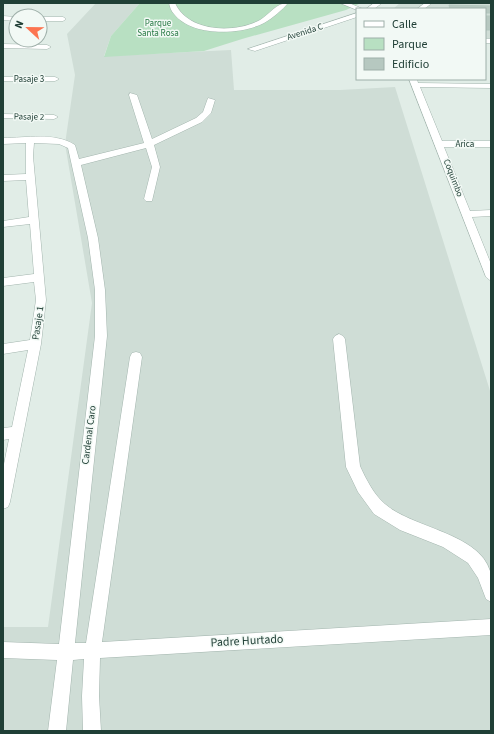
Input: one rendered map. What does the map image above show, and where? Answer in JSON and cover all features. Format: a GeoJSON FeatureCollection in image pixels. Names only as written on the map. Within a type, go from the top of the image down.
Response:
{"type":"FeatureCollection","features":[{"type":"Feature","properties":{"kind":"street"},"geometry":{"type":"LineString","coordinates":[[172,3],[176,14],[186,21],[201,27],[220,29],[242,28],[261,22],[285,3]]}},
{"type":"Feature","properties":{"kind":"street"},"geometry":{"type":"LineString","coordinates":[[343,3],[357,8]]}},
{"type":"Feature","properties":{"kind":"street","name":"Avenida C"},"geometry":{"type":"LineString","coordinates":[[252,49],[356,15]]}},
{"type":"Feature","properties":{"kind":"street"},"geometry":{"type":"LineString","coordinates":[[48,19],[63,19]]}},
{"type":"Feature","properties":{"kind":"street","name":"Pasaje 3"},"geometry":{"type":"LineString","coordinates":[[3,79],[56,79]]}},
{"type":"Feature","properties":{"kind":"street"},"geometry":{"type":"LineString","coordinates":[[414,82],[491,86]]}},
{"type":"Feature","properties":{"kind":"street","name":"Coquimbo"},"geometry":{"type":"LineString","coordinates":[[414,82],[440,144],[491,277]]}},
{"type":"Feature","properties":{"kind":"street"},"geometry":{"type":"LineString","coordinates":[[133,95],[156,167],[150,199]]}},
{"type":"Feature","properties":{"kind":"street"},"geometry":{"type":"LineString","coordinates":[[76,163],[148,144],[199,120],[207,113],[212,100]]}},
{"type":"Feature","properties":{"kind":"street","name":"Pasaje 2"},"geometry":{"type":"LineString","coordinates":[[3,116],[54,117]]}},
{"type":"Feature","properties":{"kind":"street"},"geometry":{"type":"LineString","coordinates":[[3,141],[30,141]]}},
{"type":"Feature","properties":{"kind":"street","name":"Cardenal Caro"},"geometry":{"type":"LineString","coordinates":[[30,141],[58,141],[67,143],[72,147],[93,238],[102,315],[101,336],[64,652],[57,731]]}},
{"type":"Feature","properties":{"kind":"street","name":"Pasaje 1"},"geometry":{"type":"LineString","coordinates":[[3,502],[35,344],[41,300],[31,177],[30,141]]}},
{"type":"Feature","properties":{"kind":"street","name":"Arica"},"geometry":{"type":"LineString","coordinates":[[440,144],[491,144]]}},
{"type":"Feature","properties":{"kind":"street"},"geometry":{"type":"LineString","coordinates":[[3,178],[31,177]]}},
{"type":"Feature","properties":{"kind":"street"},"geometry":{"type":"LineString","coordinates":[[466,214],[491,214]]}},
{"type":"Feature","properties":{"kind":"street"},"geometry":{"type":"LineString","coordinates":[[3,224],[34,220]]}},
{"type":"Feature","properties":{"kind":"street"},"geometry":{"type":"LineString","coordinates":[[3,282],[40,277]]}},
{"type":"Feature","properties":{"kind":"street"},"geometry":{"type":"LineString","coordinates":[[339,339],[353,467],[363,487],[379,508],[405,525],[448,541],[473,558],[484,574],[491,594]]}},
{"type":"Feature","properties":{"kind":"street"},"geometry":{"type":"LineString","coordinates":[[3,349],[35,344]]}},
{"type":"Feature","properties":{"kind":"street"},"geometry":{"type":"LineString","coordinates":[[92,731],[90,711],[93,650],[108,538],[136,357]]}},
{"type":"Feature","properties":{"kind":"street"},"geometry":{"type":"LineString","coordinates":[[3,434],[17,432]]}},
{"type":"Feature","properties":{"kind":"street","name":"Padre Hurtado"},"geometry":{"type":"LineString","coordinates":[[3,650],[64,652],[491,627]]}},
{"type":"Feature","properties":{"kind":"shaded area"},"geometry":{"type":"Polygon","coordinates":[[[96,3],[140,3],[111,36],[104,56],[231,50],[234,90],[340,90],[395,87],[491,394],[491,731],[3,731],[3,627],[48,627],[92,303],[65,144],[75,75],[67,34],[96,3]]]}},
{"type":"Feature","properties":{"kind":"shaded area"},"geometry":{"type":"Polygon","coordinates":[[[400,3],[491,3],[491,38],[486,38],[486,8],[394,8],[400,3]]]}},
{"type":"Feature","properties":{"kind":"green space","name":"Parque Santa Rosa"},"geometry":{"type":"Polygon","coordinates":[[[140,3],[361,3],[346,10],[204,51],[104,57],[111,36],[140,3]]]}},
{"type":"Feature","properties":{"kind":"building"},"geometry":{"type":"Polygon","coordinates":[[[449,5],[491,6],[491,13],[486,13],[486,8],[450,8],[449,5]]]}},
{"type":"Feature","properties":{"kind":"building"},"geometry":{"type":"Polygon","coordinates":[[[486,16],[491,16],[491,30],[486,30],[486,16]]]}}]}
